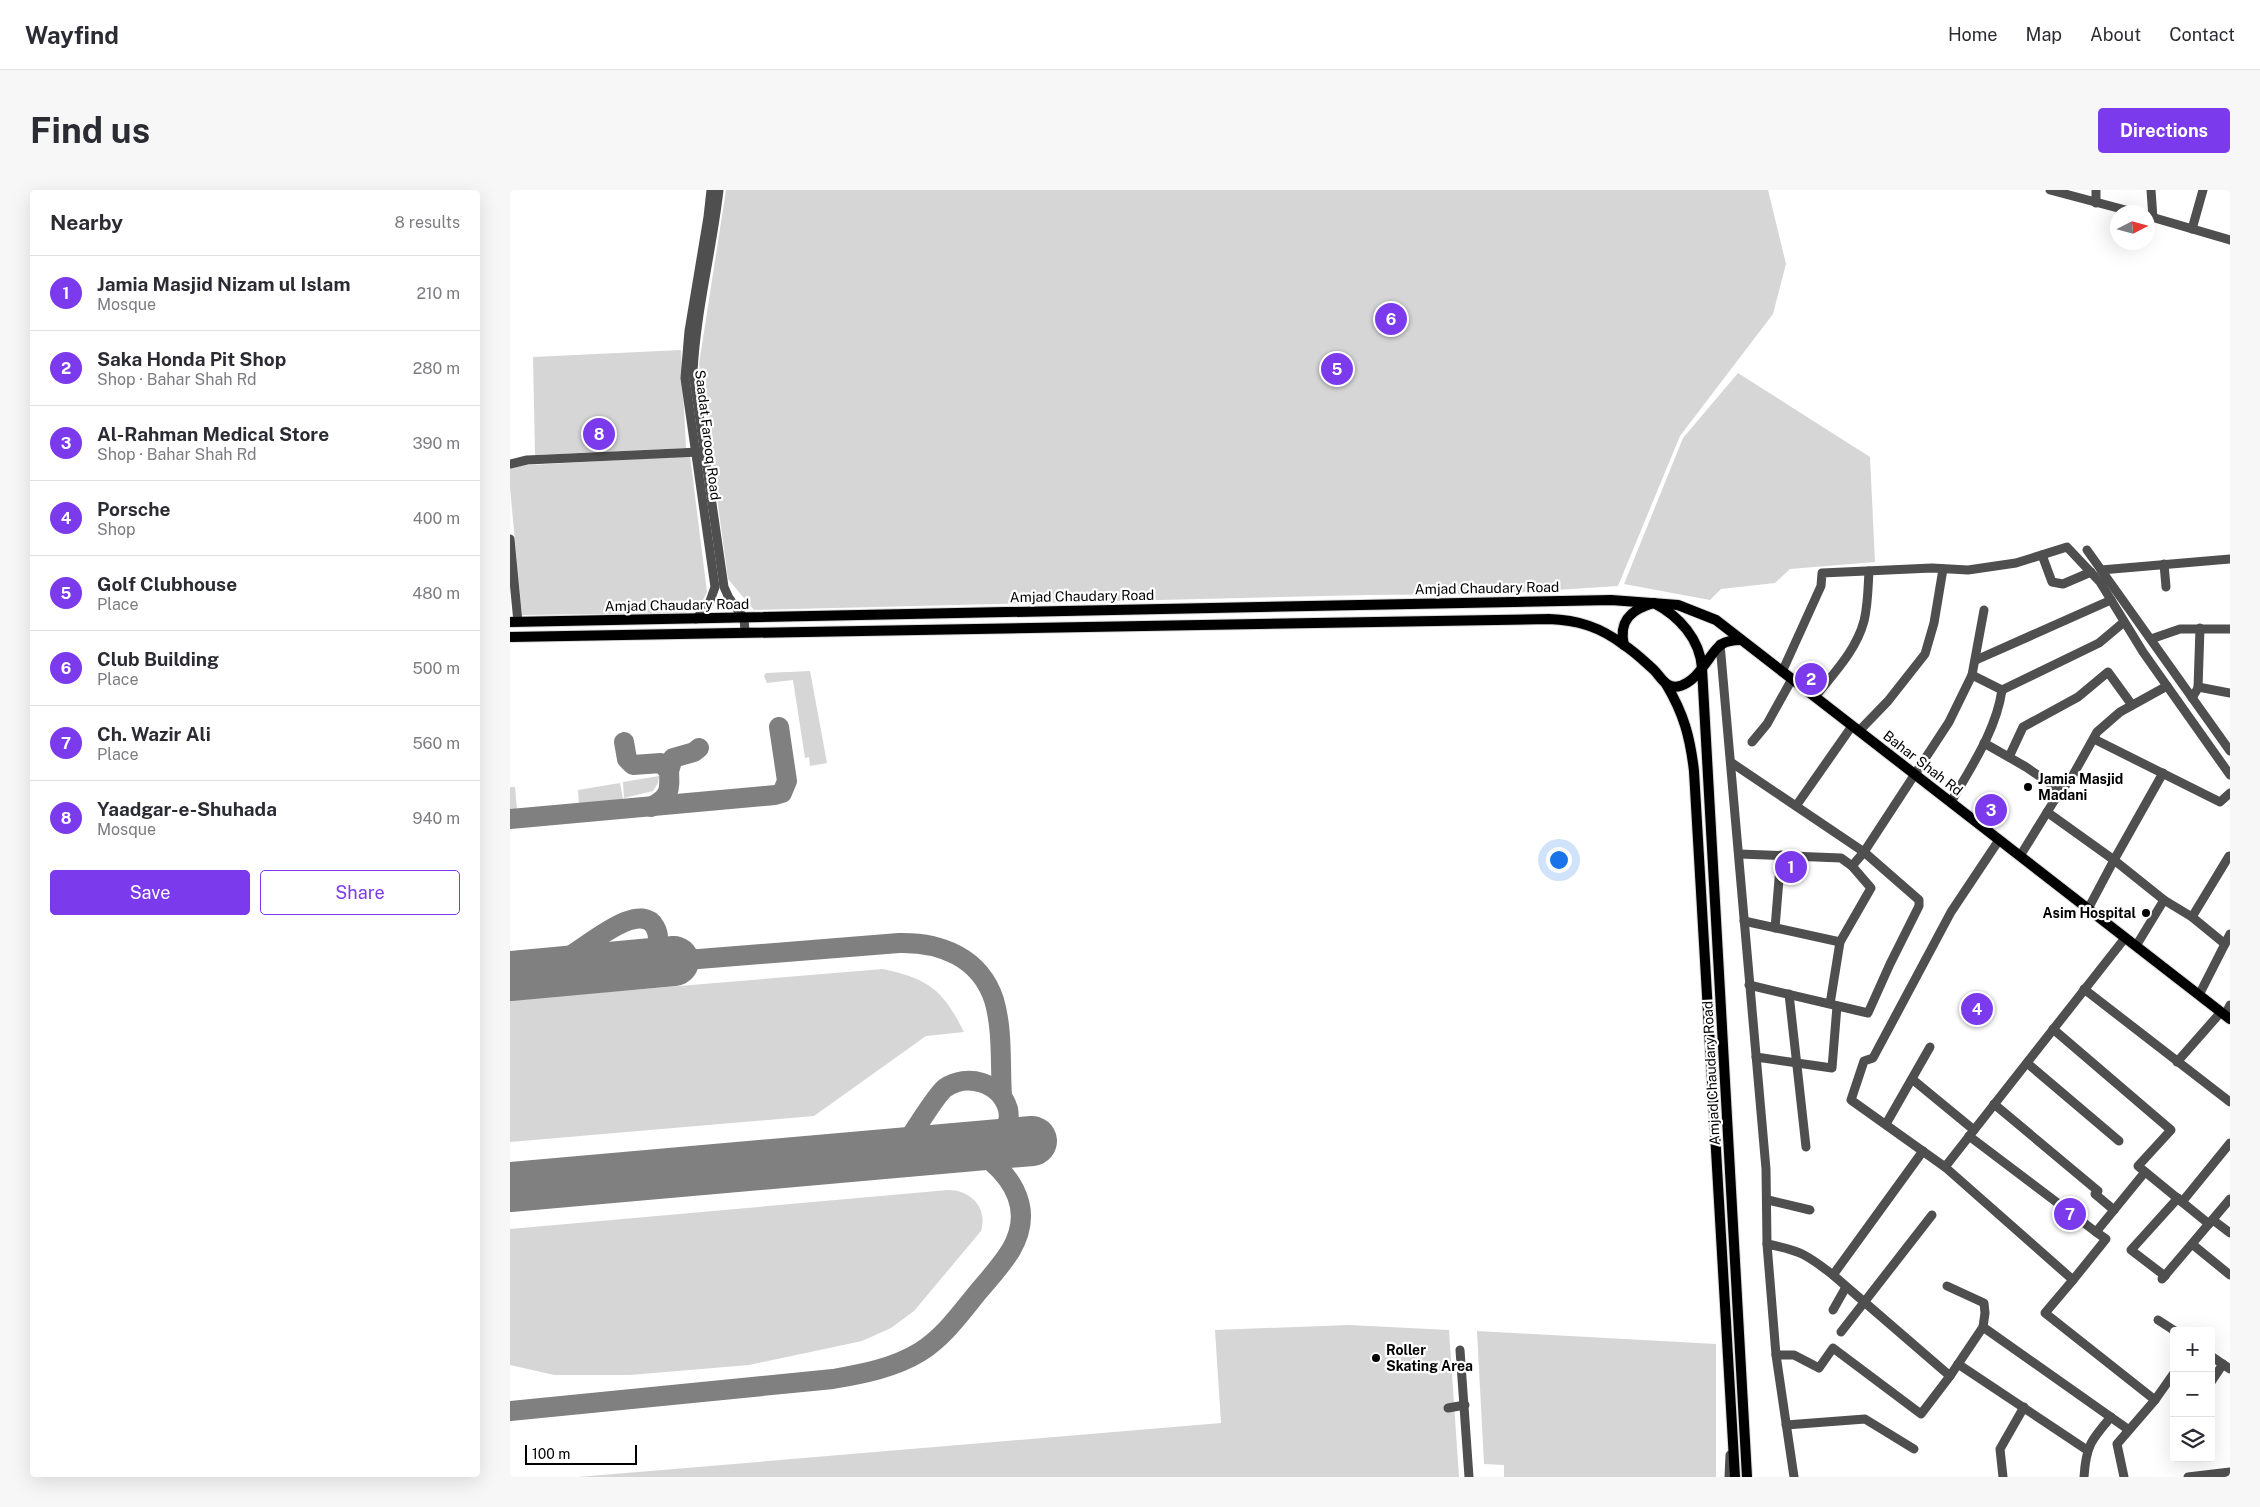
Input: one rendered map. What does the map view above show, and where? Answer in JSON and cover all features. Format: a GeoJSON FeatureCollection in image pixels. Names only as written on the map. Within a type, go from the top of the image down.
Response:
{"type":"FeatureCollection","features":[{"type":"Feature","properties":{"kind":"main road","name":"Amjad Chaudary Road"},"geometry":{"type":"LineString","coordinates":[[514,622],[1611,600],[1678,605],[1716,620],[1740,640]]}},
{"type":"Feature","properties":{"kind":"main road"},"geometry":{"type":"LineString","coordinates":[[1702,668],[1700,651],[1688,631],[1675,616],[1654,603],[1634,610],[1626,618],[1622,630],[1624,645],[1645,661],[1666,684],[1672,686],[1685,684],[1697,675],[1720,644],[1728,640],[1740,640]]}},
{"type":"Feature","properties":{"kind":"main road","name":"Amjad Chaudary Road"},"geometry":{"type":"LineString","coordinates":[[510,637],[1549,619],[1570,620],[1590,625],[1609,634],[1624,645]]}},
{"type":"Feature","properties":{"kind":"main road","name":"Bahar Shah Rd"},"geometry":{"type":"LineString","coordinates":[[1740,640],[2225,1015]]}},
{"type":"Feature","properties":{"kind":"main road","name":"Amjad Chaudary Road"},"geometry":{"type":"LineString","coordinates":[[1702,668],[1747,1477]]}},
{"type":"Feature","properties":{"kind":"main road","name":"Amjad Chaudary Road"},"geometry":{"type":"LineString","coordinates":[[1666,684],[1690,736],[1694,771],[1735,1477]]}},
{"type":"Feature","properties":{"kind":"street","name":"Saadat Farooq Road"},"geometry":{"type":"LineString","coordinates":[[711,190],[685,368],[722,576],[729,598],[744,618]]}},
{"type":"Feature","properties":{"kind":"street","name":"Saadat Farooq Road"},"geometry":{"type":"LineString","coordinates":[[696,619],[709,604],[715,587],[699,452],[693,358],[714,235],[718,190]]}},
{"type":"Feature","properties":{"kind":"street"},"geometry":{"type":"LineString","coordinates":[[2050,190],[2110,206]]}},
{"type":"Feature","properties":{"kind":"street"},"geometry":{"type":"LineString","coordinates":[[2096,190],[2096,203]]}},
{"type":"Feature","properties":{"kind":"street"},"geometry":{"type":"LineString","coordinates":[[2150,205],[2151,190]]}},
{"type":"Feature","properties":{"kind":"street"},"geometry":{"type":"LineString","coordinates":[[2192,229],[2203,190]]}},
{"type":"Feature","properties":{"kind":"street"},"geometry":{"type":"LineString","coordinates":[[2155,218],[2230,240]]}},
{"type":"Feature","properties":{"kind":"street"},"geometry":{"type":"LineString","coordinates":[[510,464],[527,460],[699,452]]}},
{"type":"Feature","properties":{"kind":"street"},"geometry":{"type":"LineString","coordinates":[[510,539],[514,622]]}},
{"type":"Feature","properties":{"kind":"street"},"geometry":{"type":"LineString","coordinates":[[1782,672],[1820,586],[1822,573],[1869,570],[1968,570],[1987,568],[2016,563],[2067,547],[2096,571],[2151,639],[2192,698],[2226,737],[2230,751]]}},
{"type":"Feature","properties":{"kind":"street"},"geometry":{"type":"LineString","coordinates":[[2087,550],[2096,571],[2124,622],[2230,775]]}},
{"type":"Feature","properties":{"kind":"street"},"geometry":{"type":"LineString","coordinates":[[2042,555],[2052,582],[2058,584],[2096,571],[2230,559]]}},
{"type":"Feature","properties":{"kind":"street"},"geometry":{"type":"LineString","coordinates":[[2164,564],[2166,587]]}},
{"type":"Feature","properties":{"kind":"street"},"geometry":{"type":"LineString","coordinates":[[1796,806],[1856,729],[1888,701],[1924,654],[1934,622],[1943,569]]}},
{"type":"Feature","properties":{"kind":"street"},"geometry":{"type":"LineString","coordinates":[[1815,698],[1852,650],[1858,636],[1864,621],[1869,570]]}},
{"type":"Feature","properties":{"kind":"street"},"geometry":{"type":"LineString","coordinates":[[1976,660],[2111,600]]}},
{"type":"Feature","properties":{"kind":"street"},"geometry":{"type":"LineString","coordinates":[[1852,866],[1864,852],[1916,775],[1949,722],[1972,675],[1984,610]]}},
{"type":"Feature","properties":{"kind":"street"},"geometry":{"type":"LineString","coordinates":[[744,618],[745,632]]}},
{"type":"Feature","properties":{"kind":"street"},"geometry":{"type":"LineString","coordinates":[[2002,690],[2099,643],[2124,622]]}},
{"type":"Feature","properties":{"kind":"street"},"geometry":{"type":"LineString","coordinates":[[2192,698],[2198,687],[2200,628]]}},
{"type":"Feature","properties":{"kind":"street"},"geometry":{"type":"LineString","coordinates":[[2151,639],[2180,629],[2230,629]]}},
{"type":"Feature","properties":{"kind":"street"},"geometry":{"type":"LineString","coordinates":[[1720,644],[1732,763],[1768,1200],[1767,1244],[1776,1355],[1794,1477]]}},
{"type":"Feature","properties":{"kind":"street"},"geometry":{"type":"LineString","coordinates":[[2009,757],[2023,726],[2078,697],[2108,672],[2132,705]]}},
{"type":"Feature","properties":{"kind":"street"},"geometry":{"type":"LineString","coordinates":[[1972,675],[2002,690]]}},
{"type":"Feature","properties":{"kind":"street"},"geometry":{"type":"LineString","coordinates":[[1752,742],[1767,724],[1792,680]]}},
{"type":"Feature","properties":{"kind":"street"},"geometry":{"type":"LineString","coordinates":[[2020,856],[2073,775],[2094,738],[2105,724],[2132,705],[2167,686]]}},
{"type":"Feature","properties":{"kind":"street"},"geometry":{"type":"LineString","coordinates":[[2198,687],[2230,693]]}},
{"type":"Feature","properties":{"kind":"street"},"geometry":{"type":"LineString","coordinates":[[1951,802],[1984,743],[2000,705],[2002,690]]}},
{"type":"Feature","properties":{"kind":"street"},"geometry":{"type":"LineString","coordinates":[[2094,738],[2220,802],[2230,793]]}},
{"type":"Feature","properties":{"kind":"street"},"geometry":{"type":"LineString","coordinates":[[1984,743],[2061,791]]}},
{"type":"Feature","properties":{"kind":"street"},"geometry":{"type":"LineString","coordinates":[[1732,763],[1864,852],[1919,900],[1919,906],[1868,1013],[1749,985]]}},
{"type":"Feature","properties":{"kind":"street"},"geometry":{"type":"LineString","coordinates":[[2088,909],[2163,773]]}},
{"type":"Feature","properties":{"kind":"street"},"geometry":{"type":"LineString","coordinates":[[2047,812],[2114,860],[2164,900],[2192,917],[2225,944]]}},
{"type":"Feature","properties":{"kind":"street"},"geometry":{"type":"LineString","coordinates":[[1999,840],[1951,912],[1873,1058],[1864,1061],[1851,1100],[1945,1166],[2073,1280]]}},
{"type":"Feature","properties":{"kind":"street"},"geometry":{"type":"LineString","coordinates":[[1739,854],[1841,858],[1852,866],[1871,888],[1840,942],[1833,1005],[1832,1068],[1756,1058]]}},
{"type":"Feature","properties":{"kind":"street"},"geometry":{"type":"LineString","coordinates":[[1775,928],[1781,855]]}},
{"type":"Feature","properties":{"kind":"street"},"geometry":{"type":"LineString","coordinates":[[2192,917],[2229,856],[2230,858]]}},
{"type":"Feature","properties":{"kind":"street"},"geometry":{"type":"LineString","coordinates":[[2136,946],[2164,900]]}},
{"type":"Feature","properties":{"kind":"street"},"geometry":{"type":"LineString","coordinates":[[1744,921],[1840,942]]}},
{"type":"Feature","properties":{"kind":"street"},"geometry":{"type":"LineString","coordinates":[[2200,995],[2230,934]]}},
{"type":"Feature","properties":{"kind":"street"},"geometry":{"type":"LineString","coordinates":[[1945,1166],[2125,938]]}},
{"type":"Feature","properties":{"kind":"street"},"geometry":{"type":"LineString","coordinates":[[2084,989],[2230,1102]]}},
{"type":"Feature","properties":{"kind":"street"},"geometry":{"type":"LineString","coordinates":[[1789,994],[1806,1147]]}},
{"type":"Feature","properties":{"kind":"street"},"geometry":{"type":"LineString","coordinates":[[2178,1062],[2225,1015],[2230,1005]]}},
{"type":"Feature","properties":{"kind":"street"},"geometry":{"type":"LineString","coordinates":[[2053,1029],[2172,1130],[2138,1166],[2180,1200],[2230,1233]]}},
{"type":"Feature","properties":{"kind":"street"},"geometry":{"type":"LineString","coordinates":[[1886,1124],[1930,1047]]}},
{"type":"Feature","properties":{"kind":"street"},"geometry":{"type":"LineString","coordinates":[[2027,1063],[2119,1141]]}},
{"type":"Feature","properties":{"kind":"street"},"geometry":{"type":"LineString","coordinates":[[1912,1079],[1971,1133],[2106,1239],[2045,1313],[2155,1400]]}},
{"type":"Feature","properties":{"kind":"street"},"geometry":{"type":"LineString","coordinates":[[1994,1104],[2098,1191],[2095,1194],[2114,1210]]}},
{"type":"Feature","properties":{"kind":"street"},"geometry":{"type":"LineString","coordinates":[[2230,1143],[2180,1200],[2131,1250],[2163,1278],[2230,1199]]}},
{"type":"Feature","properties":{"kind":"street"},"geometry":{"type":"LineString","coordinates":[[1833,1275],[1923,1151]]}},
{"type":"Feature","properties":{"kind":"street"},"geometry":{"type":"LineString","coordinates":[[2096,1232],[2145,1172]]}},
{"type":"Feature","properties":{"kind":"street"},"geometry":{"type":"LineString","coordinates":[[1768,1200],[1810,1210]]}},
{"type":"Feature","properties":{"kind":"street"},"geometry":{"type":"LineString","coordinates":[[1841,1332],[1932,1214]]}},
{"type":"Feature","properties":{"kind":"street"},"geometry":{"type":"LineString","coordinates":[[1767,1244],[1798,1250],[1807,1254],[1950,1376]]}},
{"type":"Feature","properties":{"kind":"street"},"geometry":{"type":"LineString","coordinates":[[2192,1244],[2230,1275]]}},
{"type":"Feature","properties":{"kind":"street"},"geometry":{"type":"LineString","coordinates":[[1776,1355],[1794,1355],[1819,1368],[1833,1348],[1921,1414],[1950,1376],[1983,1327],[1984,1302],[1947,1286]]}},
{"type":"Feature","properties":{"kind":"street"},"geometry":{"type":"LineString","coordinates":[[1833,1310],[1846,1287]]}},
{"type":"Feature","properties":{"kind":"street"},"geometry":{"type":"LineString","coordinates":[[2158,1320],[2170,1328]]}},
{"type":"Feature","properties":{"kind":"street"},"geometry":{"type":"LineString","coordinates":[[1983,1327],[2129,1430]]}},
{"type":"Feature","properties":{"kind":"street"},"geometry":{"type":"LineString","coordinates":[[1460,1350],[1469,1477]]}},
{"type":"Feature","properties":{"kind":"street"},"geometry":{"type":"LineString","coordinates":[[2215,1359],[2227,1367],[2215,1378]]}},
{"type":"Feature","properties":{"kind":"street"},"geometry":{"type":"LineString","coordinates":[[1958,1364],[2087,1450]]}},
{"type":"Feature","properties":{"kind":"street"},"geometry":{"type":"LineString","coordinates":[[2124,1477],[2117,1444],[2155,1400],[2170,1379]]}},
{"type":"Feature","properties":{"kind":"street"},"geometry":{"type":"LineString","coordinates":[[1448,1408],[1465,1405]]}},
{"type":"Feature","properties":{"kind":"street"},"geometry":{"type":"LineString","coordinates":[[2003,1477],[2000,1449],[2024,1407]]}},
{"type":"Feature","properties":{"kind":"street"},"geometry":{"type":"LineString","coordinates":[[1729,1477],[1731,1410]]}},
{"type":"Feature","properties":{"kind":"street"},"geometry":{"type":"LineString","coordinates":[[2084,1477],[2087,1450],[2097,1432],[2111,1417]]}},
{"type":"Feature","properties":{"kind":"street"},"geometry":{"type":"LineString","coordinates":[[1786,1425],[1865,1419],[1914,1449]]}},
{"type":"Feature","properties":{"kind":"street"},"geometry":{"type":"LineString","coordinates":[[2188,1477],[2230,1472]]}},
{"type":"Feature","properties":{"kind":"shaded area"},"geometry":{"type":"Polygon","coordinates":[[[726,190],[1768,190],[1786,264],[1773,314],[1680,436],[1618,586],[1494,594],[1367,595],[754,610],[728,579],[699,364],[726,190]]]}},
{"type":"Feature","properties":{"kind":"shaded area"},"geometry":{"type":"Polygon","coordinates":[[[681,350],[686,448],[535,455],[533,357],[681,350]]]}},
{"type":"Feature","properties":{"kind":"shaded area"},"geometry":{"type":"Polygon","coordinates":[[[1738,373],[1870,457],[1875,562],[1790,569],[1775,583],[1721,589],[1710,600],[1624,584],[1683,438],[1738,373]]]}},
{"type":"Feature","properties":{"kind":"shaded area"},"geometry":{"type":"Polygon","coordinates":[[[690,456],[707,592],[700,606],[685,613],[522,615],[510,488],[510,468],[513,466],[690,456]]]}},
{"type":"Feature","properties":{"kind":"shaded area"},"geometry":{"type":"Polygon","coordinates":[[[810,671],[827,763],[810,766],[809,757],[805,758],[793,680],[767,683],[764,676],[766,673],[810,671]]]}},
{"type":"Feature","properties":{"kind":"shaded area"},"geometry":{"type":"Polygon","coordinates":[[[659,776],[658,783],[653,791],[624,798],[623,782],[659,776]]]}},
{"type":"Feature","properties":{"kind":"shaded area"},"geometry":{"type":"Polygon","coordinates":[[[620,783],[623,799],[579,805],[578,790],[620,783]]]}},
{"type":"Feature","properties":{"kind":"shaded area"},"geometry":{"type":"Polygon","coordinates":[[[510,787],[515,787],[517,810],[510,811],[510,787]]]}},
{"type":"Feature","properties":{"kind":"shaded area"},"geometry":{"type":"Polygon","coordinates":[[[883,969],[912,977],[933,989],[949,1006],[964,1032],[926,1036],[814,1116],[510,1142],[510,1000],[883,969]]]}},
{"type":"Feature","properties":{"kind":"shaded area"},"geometry":{"type":"Polygon","coordinates":[[[948,1190],[964,1193],[976,1202],[982,1215],[981,1231],[914,1311],[891,1328],[862,1341],[749,1365],[630,1375],[554,1375],[510,1365],[510,1229],[948,1190]]]}},
{"type":"Feature","properties":{"kind":"shaded area"},"geometry":{"type":"Polygon","coordinates":[[[1349,1325],[1449,1330],[1459,1477],[578,1477],[1221,1423],[1215,1330],[1349,1325]]]}},
{"type":"Feature","properties":{"kind":"shaded area"},"geometry":{"type":"Polygon","coordinates":[[[1477,1331],[1716,1344],[1716,1477],[1504,1477],[1504,1465],[1484,1464],[1477,1331]]]}},
{"type":"Feature","properties":{"kind":"taxiway"},"geometry":{"type":"LineString","coordinates":[[510,819],[782,793],[787,781],[779,727]]}},
{"type":"Feature","properties":{"kind":"taxiway"},"geometry":{"type":"LineString","coordinates":[[624,742],[627,759],[633,765],[661,763],[669,771],[668,793],[662,800],[651,807]]}},
{"type":"Feature","properties":{"kind":"taxiway"},"geometry":{"type":"LineString","coordinates":[[669,771],[673,758],[694,752],[699,748]]}},
{"type":"Feature","properties":{"kind":"taxiway"},"geometry":{"type":"LineString","coordinates":[[515,976],[563,960],[624,922],[637,919],[647,920],[655,927],[658,941],[650,964],[613,971],[575,970]]}},
{"type":"Feature","properties":{"kind":"taxiway"},"geometry":{"type":"LineString","coordinates":[[674,961],[899,943],[929,945],[943,949],[969,963],[988,985],[994,1000],[999,1023],[1002,1096]]}},
{"type":"Feature","properties":{"kind":"taxiway"},"geometry":{"type":"LineString","coordinates":[[890,1153],[900,1150],[907,1142],[931,1105],[945,1088],[963,1081],[982,1083],[998,1092],[1008,1109],[1009,1117],[1007,1124],[1000,1132],[971,1146]]}},
{"type":"Feature","properties":{"kind":"taxiway"},"geometry":{"type":"LineString","coordinates":[[510,1411],[833,1379],[889,1366],[910,1358],[929,1346],[958,1317],[1004,1261],[1018,1234],[1021,1218],[1020,1204],[1015,1190],[997,1166],[971,1146]]}},
{"type":"Feature","properties":{"kind":"runway"},"geometry":{"type":"LineString","coordinates":[[510,976],[674,961]]}},
{"type":"Feature","properties":{"kind":"runway"},"geometry":{"type":"LineString","coordinates":[[510,1187],[1032,1141]]}},
{"type":"Feature","properties":{"kind":"place","name":"Club Building"},"geometry":{"type":"Point","coordinates":[1391,319]}},
{"type":"Feature","properties":{"kind":"place","name":"Golf Clubhouse"},"geometry":{"type":"Point","coordinates":[1337,369]}},
{"type":"Feature","properties":{"kind":"place","name":"Yaadgar-e-Shuhada"},"geometry":{"type":"Point","coordinates":[599,434]}},
{"type":"Feature","properties":{"kind":"place","name":"Saka Honda Pit Shop"},"geometry":{"type":"Point","coordinates":[1811,679]}},
{"type":"Feature","properties":{"kind":"place","name":"Jamia Masjid Madani"},"geometry":{"type":"Point","coordinates":[2028,787]}},
{"type":"Feature","properties":{"kind":"place","name":"Al-Rahman Medical Store"},"geometry":{"type":"Point","coordinates":[1991,810]}},
{"type":"Feature","properties":{"kind":"place","name":"Jamia Masjid Nizam ul Islam"},"geometry":{"type":"Point","coordinates":[1791,867]}},
{"type":"Feature","properties":{"kind":"place","name":"Asim Hospital"},"geometry":{"type":"Point","coordinates":[2146,913]}},
{"type":"Feature","properties":{"kind":"place","name":"Porsche"},"geometry":{"type":"Point","coordinates":[1977,1009]}},
{"type":"Feature","properties":{"kind":"place","name":"Ch. Wazir Ali"},"geometry":{"type":"Point","coordinates":[2070,1214]}},
{"type":"Feature","properties":{"kind":"place","name":"Roller Skating Area"},"geometry":{"type":"Point","coordinates":[1376,1358]}}]}
